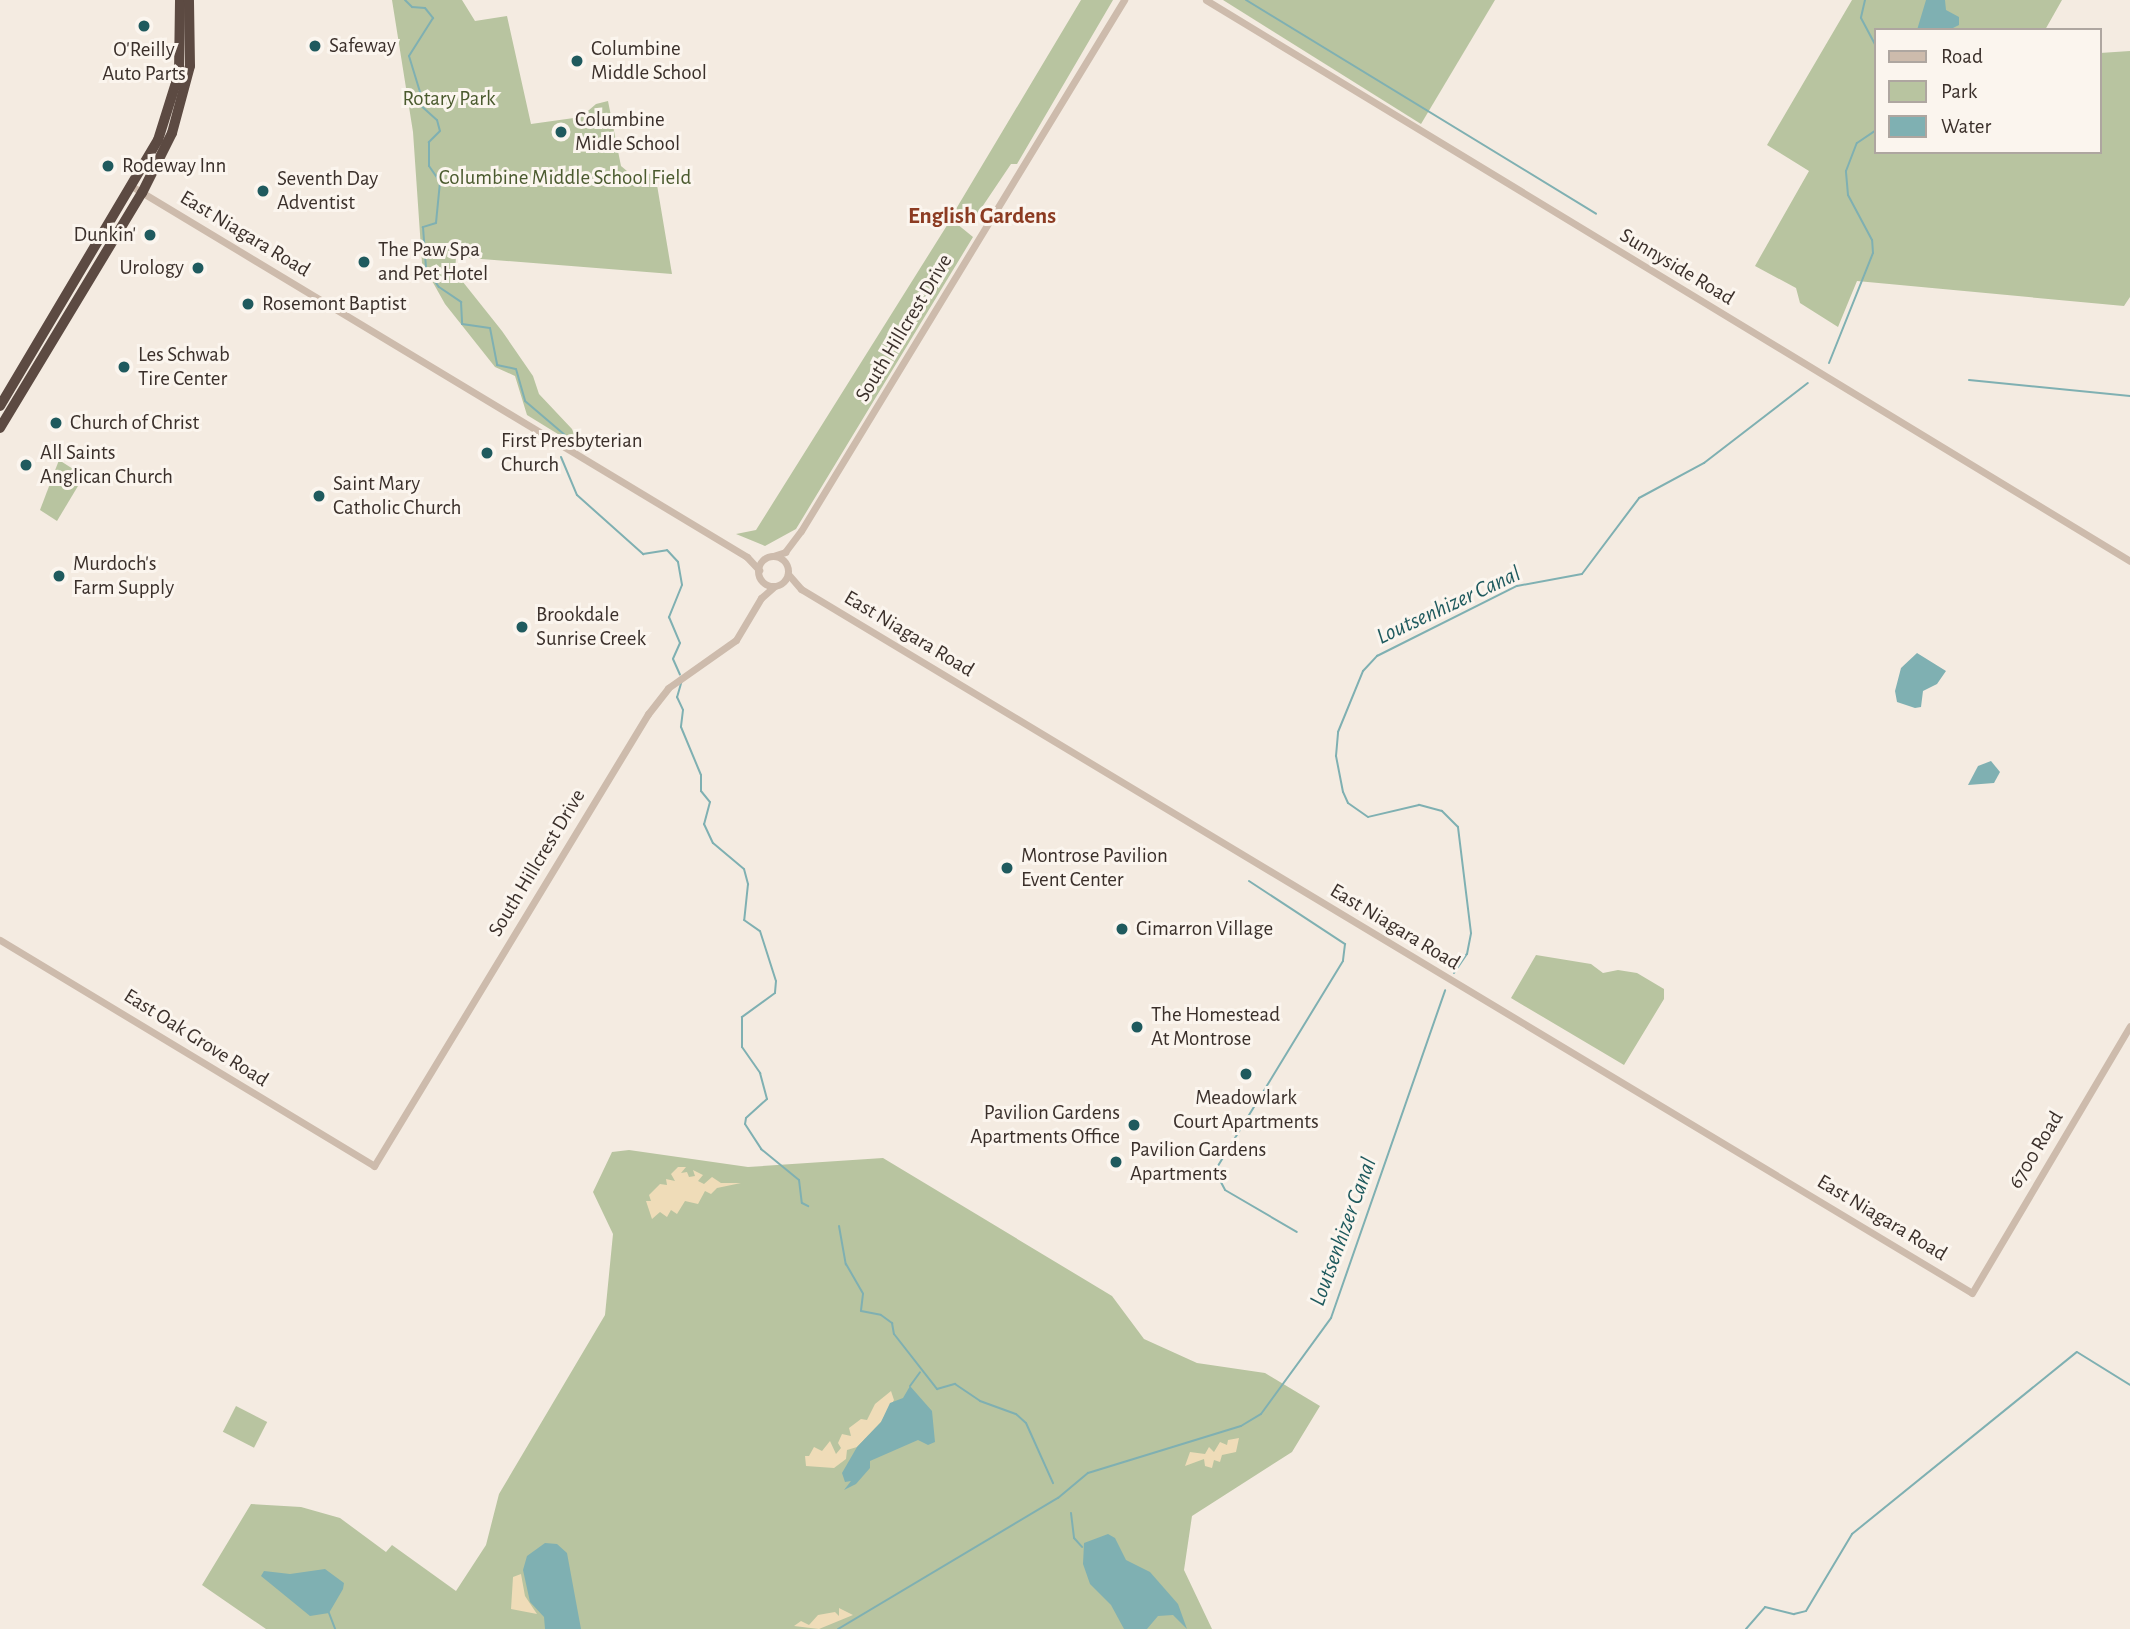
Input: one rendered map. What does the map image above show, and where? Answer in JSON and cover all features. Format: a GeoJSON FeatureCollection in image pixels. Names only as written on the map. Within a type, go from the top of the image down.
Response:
{"type":"FeatureCollection","features":[{"type":"Feature","properties":{"kind":"highway"},"geometry":{"type":"LineString","coordinates":[[0,406],[137,190],[175,91],[182,51],[180,0]]}},
{"type":"Feature","properties":{"kind":"highway"},"geometry":{"type":"LineString","coordinates":[[0,428],[137,190],[184,99],[192,47],[189,0]]}},
{"type":"Feature","properties":{"kind":"street","name":"South Hillcrest Drive"},"geometry":{"type":"LineString","coordinates":[[758,603],[760,574],[771,556],[785,552],[801,531],[1124,0]]}},
{"type":"Feature","properties":{"kind":"street","name":"Sunnyside Road"},"geometry":{"type":"LineString","coordinates":[[1206,0],[2130,561]]}},
{"type":"Feature","properties":{"kind":"street","name":"East Niagara Road"},"geometry":{"type":"LineString","coordinates":[[137,190],[735,549],[760,574],[776,585],[801,589]]}},
{"type":"Feature","properties":{"kind":"street","name":"South Hillcrest Drive"},"geometry":{"type":"LineString","coordinates":[[374,1166],[648,714],[682,679],[736,640],[758,603],[788,572],[801,531]]}},
{"type":"Feature","properties":{"kind":"street","name":"East Niagara Road"},"geometry":{"type":"LineString","coordinates":[[735,549],[783,560],[801,589],[1972,1293]]}},
{"type":"Feature","properties":{"kind":"street","name":"East Oak Grove Road"},"geometry":{"type":"LineString","coordinates":[[0,940],[374,1166]]}},
{"type":"Feature","properties":{"kind":"street","name":"6700 Road"},"geometry":{"type":"LineString","coordinates":[[1972,1293],[2130,1026]]}},
{"type":"Feature","properties":{"kind":"green space"},"geometry":{"type":"Polygon","coordinates":[[[392,0],[462,0],[475,21],[507,16],[531,124],[581,117],[596,104],[608,101],[621,166],[633,176],[655,173],[672,274],[456,257],[455,272],[502,331],[533,376],[539,394],[572,429],[579,447],[527,415],[515,376],[495,367],[445,304],[422,263],[413,132],[392,0]]]}},
{"type":"Feature","properties":{"kind":"green space"},"geometry":{"type":"Polygon","coordinates":[[[1081,0],[1113,0],[1017,164],[1011,164],[974,219],[956,209],[1081,0]]]}},
{"type":"Feature","properties":{"kind":"green space"},"geometry":{"type":"Polygon","coordinates":[[[1223,0],[1495,0],[1421,124],[1223,0]]]}},
{"type":"Feature","properties":{"kind":"green space"},"geometry":{"type":"Polygon","coordinates":[[[1852,0],[2062,0],[2046,28],[1874,28],[1874,154],[2102,154],[2102,53],[2130,51],[2130,297],[2124,306],[1857,281],[1838,327],[1800,303],[1796,288],[1755,266],[1809,171],[1767,145],[1852,0]]]}},
{"type":"Feature","properties":{"kind":"green space"},"geometry":{"type":"Polygon","coordinates":[[[951,219],[973,237],[796,529],[765,546],[736,534],[756,530],[951,219]]]}},
{"type":"Feature","properties":{"kind":"green space"},"geometry":{"type":"Polygon","coordinates":[[[59,460],[84,476],[57,521],[40,510],[59,460]]]}},
{"type":"Feature","properties":{"kind":"green space"},"geometry":{"type":"Polygon","coordinates":[[[1536,955],[1591,964],[1603,973],[1618,970],[1637,973],[1664,989],[1664,999],[1624,1065],[1511,998],[1536,955]]]}},
{"type":"Feature","properties":{"kind":"green space"},"geometry":{"type":"Polygon","coordinates":[[[629,1150],[748,1167],[883,1158],[1112,1296],[1144,1339],[1197,1363],[1265,1373],[1320,1406],[1292,1452],[1192,1516],[1184,1570],[1212,1629],[266,1629],[202,1585],[251,1504],[301,1507],[340,1518],[386,1552],[392,1545],[456,1591],[486,1545],[499,1494],[605,1315],[613,1234],[593,1192],[612,1152],[629,1150]]]}},
{"type":"Feature","properties":{"kind":"green space"},"geometry":{"type":"Polygon","coordinates":[[[236,1406],[267,1422],[254,1448],[223,1432],[236,1406]]]}},
{"type":"Feature","properties":{"kind":"sand"},"geometry":{"type":"Polygon","coordinates":[[[678,1167],[686,1167],[681,1173],[687,1172],[689,1177],[695,1176],[693,1170],[703,1175],[698,1181],[704,1184],[712,1177],[721,1183],[741,1183],[717,1188],[711,1194],[705,1191],[698,1204],[685,1201],[677,1214],[671,1210],[667,1217],[660,1212],[652,1219],[646,1201],[651,1201],[649,1195],[660,1184],[667,1185],[666,1179],[675,1181],[671,1174],[678,1167]]]}},
{"type":"Feature","properties":{"kind":"sand"},"geometry":{"type":"Polygon","coordinates":[[[891,1391],[894,1400],[881,1422],[857,1447],[847,1450],[846,1459],[834,1468],[806,1466],[805,1456],[809,1456],[814,1447],[822,1451],[830,1441],[836,1454],[841,1448],[838,1443],[842,1434],[851,1436],[849,1428],[861,1419],[867,1420],[875,1404],[891,1391]]]}},
{"type":"Feature","properties":{"kind":"sand"},"geometry":{"type":"Polygon","coordinates":[[[1239,1438],[1236,1452],[1222,1455],[1220,1462],[1214,1460],[1212,1468],[1205,1466],[1204,1459],[1185,1466],[1190,1452],[1205,1454],[1209,1447],[1214,1452],[1220,1442],[1227,1445],[1228,1440],[1239,1438]]]}},
{"type":"Feature","properties":{"kind":"sand"},"geometry":{"type":"Polygon","coordinates":[[[521,1574],[525,1596],[537,1614],[511,1609],[513,1577],[521,1574]]]}},
{"type":"Feature","properties":{"kind":"sand"},"geometry":{"type":"Polygon","coordinates":[[[839,1608],[853,1615],[819,1629],[794,1626],[801,1621],[809,1625],[818,1615],[835,1612],[839,1616],[839,1608]]]}},
{"type":"Feature","properties":{"kind":"water"},"geometry":{"type":"Polygon","coordinates":[[[1926,0],[1945,0],[1946,10],[1959,17],[1959,25],[1953,28],[1918,28],[1926,0]]]}},
{"type":"Feature","properties":{"kind":"water"},"geometry":{"type":"Polygon","coordinates":[[[1917,653],[1946,671],[1937,684],[1923,691],[1921,707],[1915,708],[1897,702],[1895,691],[1901,668],[1917,653]]]}},
{"type":"Feature","properties":{"kind":"water"},"geometry":{"type":"Polygon","coordinates":[[[1991,761],[2000,772],[1994,783],[1968,785],[1978,766],[1991,761]]]}},
{"type":"Feature","properties":{"kind":"water"},"geometry":{"type":"Polygon","coordinates":[[[910,1386],[932,1411],[935,1442],[928,1445],[918,1440],[870,1461],[870,1468],[856,1484],[844,1490],[851,1481],[845,1482],[842,1473],[857,1447],[881,1422],[890,1403],[903,1398],[910,1386]]]}},
{"type":"Feature","properties":{"kind":"water"},"geometry":{"type":"Polygon","coordinates":[[[1108,1534],[1115,1538],[1126,1560],[1150,1572],[1178,1604],[1187,1629],[1173,1615],[1158,1616],[1147,1629],[1124,1629],[1111,1605],[1090,1584],[1083,1564],[1084,1543],[1108,1534]]]}},
{"type":"Feature","properties":{"kind":"water"},"geometry":{"type":"Polygon","coordinates":[[[545,1543],[557,1544],[567,1553],[581,1629],[545,1629],[544,1617],[530,1602],[523,1570],[527,1556],[545,1543]]]}},
{"type":"Feature","properties":{"kind":"water"},"geometry":{"type":"Polygon","coordinates":[[[325,1569],[344,1583],[343,1589],[329,1613],[310,1616],[261,1576],[264,1571],[290,1574],[325,1569]]]}},
{"type":"Feature","properties":{"kind":"waterway"},"geometry":{"type":"LineString","coordinates":[[405,0],[412,7],[425,8],[433,18],[409,56],[420,93],[418,103],[437,120],[440,131],[429,142],[429,166],[440,182],[436,223],[423,227],[426,268],[439,287],[461,302],[462,324],[490,328],[497,365],[516,369],[525,401],[565,435]]}},
{"type":"Feature","properties":{"kind":"waterway"},"geometry":{"type":"LineString","coordinates":[[1246,0],[1596,214]]}},
{"type":"Feature","properties":{"kind":"waterway","name":"Loutsenhizer Canal"},"geometry":{"type":"LineString","coordinates":[[1865,0],[1861,18],[1874,42]]}},
{"type":"Feature","properties":{"kind":"waterway","name":"Loutsenhizer Canal"},"geometry":{"type":"LineString","coordinates":[[1829,363],[1873,253],[1872,240],[1848,195],[1846,171],[1857,143],[1874,131]]}},
{"type":"Feature","properties":{"kind":"waterway"},"geometry":{"type":"LineString","coordinates":[[1969,380],[2130,396]]}},
{"type":"Feature","properties":{"kind":"waterway","name":"Loutsenhizer Canal"},"geometry":{"type":"LineString","coordinates":[[1454,973],[1467,954],[1471,933],[1458,827],[1442,811],[1419,805],[1368,817],[1348,803],[1343,792],[1336,756],[1338,732],[1363,671],[1377,656],[1517,586],[1582,574],[1639,498],[1704,463],[1808,383]]}},
{"type":"Feature","properties":{"kind":"waterway"},"geometry":{"type":"LineString","coordinates":[[561,457],[577,495],[643,554],[667,550],[678,562],[682,585],[669,617],[680,643],[673,659],[680,675]]}},
{"type":"Feature","properties":{"kind":"waterway"},"geometry":{"type":"LineString","coordinates":[[682,680],[677,697],[683,710],[681,727],[701,775],[701,791],[710,802],[704,824],[713,843],[744,869],[748,884],[744,920],[760,931],[776,981],[775,993],[742,1017],[742,1047],[760,1073],[767,1099],[746,1118],[745,1124],[761,1149],[799,1180],[802,1203],[808,1206]]}},
{"type":"Feature","properties":{"kind":"waterway"},"geometry":{"type":"LineString","coordinates":[[1249,881],[1345,944],[1343,961],[1215,1171],[1225,1190],[1297,1232]]}},
{"type":"Feature","properties":{"kind":"waterway","name":"Loutsenhizer Canal"},"geometry":{"type":"LineString","coordinates":[[838,1629],[1058,1498],[1088,1473],[1241,1426],[1261,1414],[1331,1318],[1445,990]]}},
{"type":"Feature","properties":{"kind":"waterway"},"geometry":{"type":"LineString","coordinates":[[839,1226],[846,1264],[863,1294],[861,1311],[881,1315],[892,1323],[894,1334],[937,1389],[955,1384],[980,1401],[1016,1414],[1026,1423],[1053,1483]]}},
{"type":"Feature","properties":{"kind":"waterway"},"geometry":{"type":"LineString","coordinates":[[1746,1629],[1765,1607],[1794,1614],[1806,1611],[1852,1534],[2077,1352],[2130,1385]]}},
{"type":"Feature","properties":{"kind":"waterway"},"geometry":{"type":"LineString","coordinates":[[910,1386],[920,1372]]}},
{"type":"Feature","properties":{"kind":"waterway"},"geometry":{"type":"LineString","coordinates":[[1071,1513],[1074,1538],[1082,1547]]}},
{"type":"Feature","properties":{"kind":"waterway"},"geometry":{"type":"LineString","coordinates":[[329,1613],[335,1629]]}},
{"type":"Feature","properties":{"kind":"place","name":"O'Reilly Auto Parts"},"geometry":{"type":"Point","coordinates":[144,26]}},
{"type":"Feature","properties":{"kind":"place","name":"Safeway"},"geometry":{"type":"Point","coordinates":[315,46]}},
{"type":"Feature","properties":{"kind":"place","name":"Columbine Middle School"},"geometry":{"type":"Point","coordinates":[577,61]}},
{"type":"Feature","properties":{"kind":"place","name":"Columbine Midle School"},"geometry":{"type":"Point","coordinates":[561,132]}},
{"type":"Feature","properties":{"kind":"place","name":"Rodeway Inn"},"geometry":{"type":"Point","coordinates":[108,166]}},
{"type":"Feature","properties":{"kind":"place","name":"Seventh Day Adventist"},"geometry":{"type":"Point","coordinates":[263,191]}},
{"type":"Feature","properties":{"kind":"place","name":"Dunkin'"},"geometry":{"type":"Point","coordinates":[150,235]}},
{"type":"Feature","properties":{"kind":"place","name":"The Paw Spa and Pet Hotel"},"geometry":{"type":"Point","coordinates":[364,262]}},
{"type":"Feature","properties":{"kind":"place","name":"Urology"},"geometry":{"type":"Point","coordinates":[198,268]}},
{"type":"Feature","properties":{"kind":"place","name":"Rosemont Baptist"},"geometry":{"type":"Point","coordinates":[248,304]}},
{"type":"Feature","properties":{"kind":"place","name":"Les Schwab Tire Center"},"geometry":{"type":"Point","coordinates":[124,367]}},
{"type":"Feature","properties":{"kind":"place","name":"Church of Christ"},"geometry":{"type":"Point","coordinates":[56,423]}},
{"type":"Feature","properties":{"kind":"place","name":"First Presbyterian Church"},"geometry":{"type":"Point","coordinates":[487,453]}},
{"type":"Feature","properties":{"kind":"place","name":"All Saints Anglican Church"},"geometry":{"type":"Point","coordinates":[26,465]}},
{"type":"Feature","properties":{"kind":"place","name":"Saint Mary Catholic Church"},"geometry":{"type":"Point","coordinates":[319,496]}},
{"type":"Feature","properties":{"kind":"place","name":"Murdoch's Farm Supply"},"geometry":{"type":"Point","coordinates":[59,576]}},
{"type":"Feature","properties":{"kind":"place","name":"Brookdale Sunrise Creek"},"geometry":{"type":"Point","coordinates":[522,627]}},
{"type":"Feature","properties":{"kind":"place","name":"Montrose Pavilion Event Center"},"geometry":{"type":"Point","coordinates":[1007,868]}},
{"type":"Feature","properties":{"kind":"place","name":"Cimarron Village"},"geometry":{"type":"Point","coordinates":[1122,929]}},
{"type":"Feature","properties":{"kind":"place","name":"The Homestead At Montrose"},"geometry":{"type":"Point","coordinates":[1137,1027]}},
{"type":"Feature","properties":{"kind":"place","name":"Meadowlark Court Apartments"},"geometry":{"type":"Point","coordinates":[1246,1074]}},
{"type":"Feature","properties":{"kind":"place","name":"Pavilion Gardens Apartments Office"},"geometry":{"type":"Point","coordinates":[1134,1125]}},
{"type":"Feature","properties":{"kind":"place","name":"Pavilion Gardens Apartments"},"geometry":{"type":"Point","coordinates":[1116,1162]}},
{"type":"Feature","properties":{"kind":"district","name":"English Gardens"},"geometry":{"type":"Point","coordinates":[982,217]}},
{"type":"Feature","properties":{"kind":"park label","name":"Rotary Park"},"geometry":{"type":"Point","coordinates":[449,99]}},
{"type":"Feature","properties":{"kind":"park label","name":"Columbine Middle School Field"},"geometry":{"type":"Point","coordinates":[565,178]}}]}
